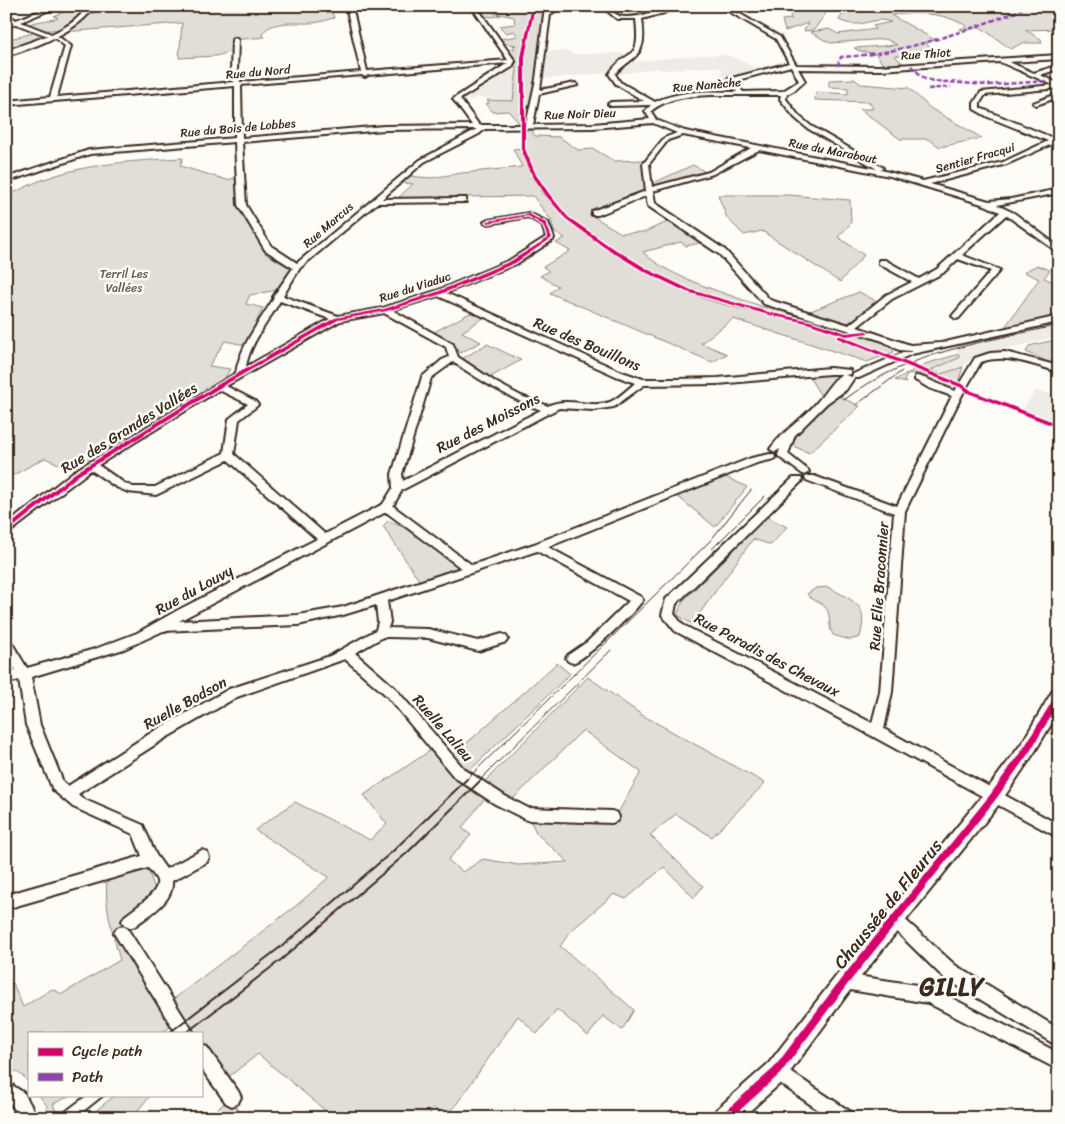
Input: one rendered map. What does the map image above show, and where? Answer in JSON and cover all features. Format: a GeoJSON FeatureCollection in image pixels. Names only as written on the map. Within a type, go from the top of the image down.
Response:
{"type":"FeatureCollection","features":[{"type":"Feature","properties":{"kind":"main road"},"geometry":{"type":"LineString","coordinates":[[6,54],[77,22],[90,12],[91,6]]}},
{"type":"Feature","properties":{"kind":"main road","name":"Chaussée de Fleurus"},"geometry":{"type":"LineString","coordinates":[[724,1118],[777,1071],[844,982],[993,798],[1028,748],[1059,695]]}},
{"type":"Feature","properties":{"kind":"street"},"geometry":{"type":"LineString","coordinates":[[6,26],[57,6]]}},
{"type":"Feature","properties":{"kind":"street"},"geometry":{"type":"LineString","coordinates":[[349,6],[365,75]]}},
{"type":"Feature","properties":{"kind":"street"},"geometry":{"type":"LineString","coordinates":[[472,6],[512,61],[510,66],[456,99],[480,128]]}},
{"type":"Feature","properties":{"kind":"street"},"geometry":{"type":"LineString","coordinates":[[529,127],[536,93],[547,14],[554,9],[574,6]]}},
{"type":"Feature","properties":{"kind":"street"},"geometry":{"type":"LineString","coordinates":[[603,6],[617,17],[639,18],[667,10],[672,6]]}},
{"type":"Feature","properties":{"kind":"street"},"geometry":{"type":"LineString","coordinates":[[722,6],[778,38],[802,81],[798,86],[784,93],[783,99],[797,117],[809,127],[891,174]]}},
{"type":"Feature","properties":{"kind":"street"},"geometry":{"type":"LineString","coordinates":[[6,15],[15,23],[66,41],[68,46],[53,99]]}},
{"type":"Feature","properties":{"kind":"street"},"geometry":{"type":"LineString","coordinates":[[639,18],[641,49],[612,74],[618,83],[652,103]]}},
{"type":"Feature","properties":{"kind":"street"},"geometry":{"type":"LineString","coordinates":[[235,40],[234,72],[238,85],[238,140],[242,205],[268,248],[297,267],[277,297],[242,361],[240,374]]}},
{"type":"Feature","properties":{"kind":"street","name":"Rue Thiot"},"geometry":{"type":"LineString","coordinates":[[741,93],[730,80],[794,65],[880,68],[1059,57]]}},
{"type":"Feature","properties":{"kind":"street"},"geometry":{"type":"LineString","coordinates":[[1000,60],[1059,86]]}},
{"type":"Feature","properties":{"kind":"street","name":"Rue du Nord"},"geometry":{"type":"LineString","coordinates":[[6,103],[365,75],[512,61]]}},
{"type":"Feature","properties":{"kind":"street"},"geometry":{"type":"LineString","coordinates":[[1033,75],[1059,67]]}},
{"type":"Feature","properties":{"kind":"street"},"geometry":{"type":"LineString","coordinates":[[536,93],[575,85]]}},
{"type":"Feature","properties":{"kind":"street"},"geometry":{"type":"LineString","coordinates":[[1056,140],[990,116],[977,109],[977,103],[983,93],[1059,86]]}},
{"type":"Feature","properties":{"kind":"street","name":"Rue Nanèche"},"geometry":{"type":"LineString","coordinates":[[654,121],[648,111],[652,103],[670,98],[700,94],[784,93]]}},
{"type":"Feature","properties":{"kind":"street"},"geometry":{"type":"LineString","coordinates":[[1036,103],[1059,95]]}},
{"type":"Feature","properties":{"kind":"street"},"geometry":{"type":"LineString","coordinates":[[611,104],[652,103]]}},
{"type":"Feature","properties":{"kind":"street","name":"Rue Noir Dieu"},"geometry":{"type":"LineString","coordinates":[[480,128],[593,126],[654,121]]}},
{"type":"Feature","properties":{"kind":"street","name":"Rue du Marabout"},"geometry":{"type":"LineString","coordinates":[[654,121],[684,133],[891,174],[988,203],[1011,216],[1059,251]]}},
{"type":"Feature","properties":{"kind":"street","name":"Rue du Bois de Lobbes"},"geometry":{"type":"LineString","coordinates":[[6,180],[89,152],[384,128],[480,128]]}},
{"type":"Feature","properties":{"kind":"street","name":"Rue Marcus"},"geometry":{"type":"LineString","coordinates":[[297,267],[422,161],[477,133],[480,128]]}},
{"type":"Feature","properties":{"kind":"street"},"geometry":{"type":"LineString","coordinates":[[684,133],[666,139],[646,164],[651,204],[722,252],[767,302],[852,327],[886,339],[907,350]]}},
{"type":"Feature","properties":{"kind":"street","name":"Sentier Fracqui"},"geometry":{"type":"LineString","coordinates":[[924,184],[1005,163],[1056,140]]}},
{"type":"Feature","properties":{"kind":"street"},"geometry":{"type":"LineString","coordinates":[[596,213],[650,191],[711,173],[757,148]]}},
{"type":"Feature","properties":{"kind":"street"},"geometry":{"type":"LineString","coordinates":[[988,203],[1012,202],[1059,191]]}},
{"type":"Feature","properties":{"kind":"street","name":"Rue Marcus"},"geometry":{"type":"LineString","coordinates":[[374,201],[463,200]]}},
{"type":"Feature","properties":{"kind":"street"},"geometry":{"type":"LineString","coordinates":[[1011,216],[1008,206],[1012,202]]}},
{"type":"Feature","properties":{"kind":"street","name":"Rue du Viaduc"},"geometry":{"type":"LineString","coordinates":[[219,386],[337,319],[385,310],[439,293],[513,262],[550,238],[545,224],[529,215],[488,222]]}},
{"type":"Feature","properties":{"kind":"street"},"geometry":{"type":"LineString","coordinates":[[852,327],[889,297],[940,271],[995,222],[1011,216]]}},
{"type":"Feature","properties":{"kind":"street"},"geometry":{"type":"LineString","coordinates":[[995,222],[1011,216]]}},
{"type":"Feature","properties":{"kind":"street"},"geometry":{"type":"LineString","coordinates":[[956,316],[996,270],[957,256]]}},
{"type":"Feature","properties":{"kind":"street"},"geometry":{"type":"LineString","coordinates":[[882,262],[917,282]]}},
{"type":"Feature","properties":{"kind":"street","name":"Rue des Bouillons"},"geometry":{"type":"LineString","coordinates":[[439,293],[619,374],[642,382],[718,381],[822,373],[848,375],[907,350],[941,346],[1059,319]]}},
{"type":"Feature","properties":{"kind":"street"},"geometry":{"type":"LineString","coordinates":[[277,297],[337,319]]}},
{"type":"Feature","properties":{"kind":"street"},"geometry":{"type":"LineString","coordinates":[[385,310],[450,346],[454,358],[494,385],[518,398],[548,409]]}},
{"type":"Feature","properties":{"kind":"street","name":"Rue Elie Braconnier"},"geometry":{"type":"LineString","coordinates":[[877,732],[886,692],[900,511],[956,395],[978,360],[990,356],[1005,355],[1059,369]]}},
{"type":"Feature","properties":{"kind":"street"},"geometry":{"type":"LineString","coordinates":[[454,358],[427,377],[397,474],[398,488],[387,507],[471,570]]}},
{"type":"Feature","properties":{"kind":"street"},"geometry":{"type":"LineString","coordinates":[[163,626],[298,620],[344,611],[538,547],[755,460],[776,455],[790,434],[848,375]]}},
{"type":"Feature","properties":{"kind":"street"},"geometry":{"type":"LineString","coordinates":[[918,378],[932,386],[956,395]]}},
{"type":"Feature","properties":{"kind":"street","name":"Rue des Moissons"},"geometry":{"type":"LineString","coordinates":[[398,488],[557,405],[575,407],[610,405],[617,402],[642,382]]}},
{"type":"Feature","properties":{"kind":"street"},"geometry":{"type":"LineString","coordinates":[[219,386],[252,403],[253,406],[234,419],[228,455]]}},
{"type":"Feature","properties":{"kind":"street","name":"Rue des Grandes Vallées"},"geometry":{"type":"LineString","coordinates":[[6,531],[42,500],[91,465],[219,386]]}},
{"type":"Feature","properties":{"kind":"street"},"geometry":{"type":"LineString","coordinates":[[91,465],[120,485],[132,490],[156,492],[228,455]]}},
{"type":"Feature","properties":{"kind":"street"},"geometry":{"type":"LineString","coordinates":[[228,455],[325,540]]}},
{"type":"Feature","properties":{"kind":"street"},"geometry":{"type":"LineString","coordinates":[[776,455],[802,476],[900,511]]}},
{"type":"Feature","properties":{"kind":"street","name":"Rue Paradis des Chevaux"},"geometry":{"type":"LineString","coordinates":[[802,476],[670,602],[668,615],[680,628],[877,732],[993,798],[1059,832]]}},
{"type":"Feature","properties":{"kind":"street","name":"Rue du Louvy"},"geometry":{"type":"LineString","coordinates":[[6,678],[107,650],[163,626],[182,613],[387,507]]}},
{"type":"Feature","properties":{"kind":"street"},"geometry":{"type":"LineString","coordinates":[[538,547],[637,600],[591,645],[572,658]]}},
{"type":"Feature","properties":{"kind":"street"},"geometry":{"type":"LineString","coordinates":[[381,600],[384,622],[381,633]]}},
{"type":"Feature","properties":{"kind":"street","name":"Ruelle Bodson"},"geometry":{"type":"LineString","coordinates":[[67,794],[159,735],[233,693],[347,654],[381,633],[398,631],[421,633],[445,637],[469,646],[489,645],[502,639]]}},
{"type":"Feature","properties":{"kind":"street"},"geometry":{"type":"LineString","coordinates":[[6,642],[24,673],[33,724],[58,786],[78,803],[138,830],[151,860],[164,882]]}},
{"type":"Feature","properties":{"kind":"street","name":"Ruelle Lalieu"},"geometry":{"type":"LineString","coordinates":[[347,654],[391,692],[459,773],[500,800],[527,814],[612,817]]}},
{"type":"Feature","properties":{"kind":"street"},"geometry":{"type":"LineString","coordinates":[[185,1032],[126,927],[159,898],[164,882],[202,857]]}},
{"type":"Feature","properties":{"kind":"street"},"geometry":{"type":"LineString","coordinates":[[6,902],[151,860]]}},
{"type":"Feature","properties":{"kind":"street"},"geometry":{"type":"LineString","coordinates":[[896,920],[949,971],[1059,1039]]}},
{"type":"Feature","properties":{"kind":"street"},"geometry":{"type":"LineString","coordinates":[[844,982],[930,995],[1059,1062]]}},
{"type":"Feature","properties":{"kind":"street"},"geometry":{"type":"LineString","coordinates":[[202,1054],[232,1097]]}},
{"type":"Feature","properties":{"kind":"street"},"geometry":{"type":"LineString","coordinates":[[777,1071],[845,1118]]}},
{"type":"Feature","properties":{"kind":"street"},"geometry":{"type":"LineString","coordinates":[[6,1090],[18,1099],[29,1118]]}},
{"type":"Feature","properties":{"kind":"shaded area"},"geometry":{"type":"Polygon","coordinates":[[[546,51],[570,51],[570,54],[633,53],[609,73],[539,79],[546,51]]]}},
{"type":"Feature","properties":{"kind":"shaded area"},"geometry":{"type":"Polygon","coordinates":[[[703,55],[728,55],[762,71],[730,80],[718,73],[723,72],[719,67],[662,70],[658,68],[615,75],[618,70],[630,62],[703,55]]]}},
{"type":"Feature","properties":{"kind":"shaded area"},"geometry":{"type":"Polygon","coordinates":[[[513,67],[517,69],[513,101],[477,97],[470,101],[460,98],[513,67]]]}},
{"type":"Feature","properties":{"kind":"shaded area"},"geometry":{"type":"Polygon","coordinates":[[[1059,323],[1059,336],[977,356],[963,367],[941,374],[930,370],[959,358],[959,354],[952,349],[1059,323]]]}},
{"type":"Feature","properties":{"kind":"shaded area"},"geometry":{"type":"Polygon","coordinates":[[[1036,390],[1059,397],[1059,424],[1022,410],[1036,390]]]}},
{"type":"Feature","properties":{"kind":"green space"},"geometry":{"type":"Polygon","coordinates":[[[77,6],[83,6],[84,13],[65,27],[45,30],[30,26],[30,24],[58,18],[54,16],[77,6]]]}},
{"type":"Feature","properties":{"kind":"green space"},"geometry":{"type":"Polygon","coordinates":[[[97,6],[339,6],[342,12],[332,12],[334,18],[316,23],[274,25],[262,34],[265,37],[233,40],[233,51],[216,56],[179,58],[182,23],[63,32],[97,11],[97,6]]]}},
{"type":"Feature","properties":{"kind":"green space"},"geometry":{"type":"Polygon","coordinates":[[[477,6],[544,6],[546,11],[542,20],[542,47],[526,123],[519,123],[508,111],[493,112],[486,104],[489,103],[487,100],[513,101],[517,69],[513,67],[517,62],[508,50],[515,49],[513,46],[516,45],[503,43],[501,39],[518,36],[514,31],[506,33],[499,26],[515,24],[514,17],[494,13],[501,15],[484,16],[477,6]]]}},
{"type":"Feature","properties":{"kind":"green space"},"geometry":{"type":"Polygon","coordinates":[[[754,6],[1042,7],[1047,8],[1056,15],[1059,29],[1025,30],[1041,39],[1042,43],[1022,43],[1011,49],[980,27],[965,31],[960,29],[967,26],[957,21],[930,14],[891,15],[935,40],[925,42],[930,48],[915,51],[922,55],[894,56],[906,66],[884,67],[874,54],[854,48],[897,45],[886,39],[830,43],[810,32],[829,29],[838,34],[876,29],[873,26],[891,22],[878,20],[860,24],[847,23],[839,20],[846,9],[830,7],[814,30],[804,31],[808,23],[785,31],[782,20],[791,19],[789,8],[756,8],[754,6]]]}},
{"type":"Feature","properties":{"kind":"green space"},"geometry":{"type":"Polygon","coordinates":[[[37,32],[46,35],[6,52],[6,40],[37,32]]]}},
{"type":"Feature","properties":{"kind":"green space"},"geometry":{"type":"Polygon","coordinates":[[[854,79],[861,84],[909,88],[930,108],[982,138],[940,147],[928,139],[900,139],[860,109],[873,109],[870,102],[815,100],[816,92],[848,94],[848,88],[829,87],[829,80],[854,79]]]}},
{"type":"Feature","properties":{"kind":"green space"},"geometry":{"type":"Polygon","coordinates":[[[525,128],[530,128],[535,136],[559,137],[578,150],[594,149],[614,161],[645,160],[643,167],[647,190],[589,214],[621,233],[644,232],[670,221],[704,242],[686,246],[681,242],[643,252],[668,270],[701,285],[766,308],[768,306],[882,340],[891,346],[894,352],[867,362],[733,319],[701,343],[727,354],[712,362],[550,293],[558,286],[540,276],[549,271],[543,267],[570,251],[556,243],[565,238],[554,232],[551,220],[533,196],[398,198],[413,184],[402,183],[408,176],[431,178],[522,167],[513,149],[523,148],[529,170],[540,190],[574,226],[595,242],[640,269],[693,295],[777,318],[775,314],[721,300],[679,286],[625,258],[599,241],[574,221],[554,200],[537,176],[526,151],[525,128]]]}},
{"type":"Feature","properties":{"kind":"green space","name":"Terril Les Vallées"},"geometry":{"type":"Polygon","coordinates":[[[183,158],[180,166],[227,180],[236,178],[240,207],[266,254],[292,269],[277,290],[250,295],[246,304],[263,308],[245,345],[225,341],[209,366],[230,369],[225,378],[70,469],[45,458],[6,479],[6,195],[59,174],[94,166],[183,158]]]}},
{"type":"Feature","properties":{"kind":"green space"},"geometry":{"type":"Polygon","coordinates":[[[693,165],[704,171],[701,174],[651,187],[651,184],[693,165]]]}},
{"type":"Feature","properties":{"kind":"green space"},"geometry":{"type":"Polygon","coordinates":[[[718,195],[788,195],[850,200],[851,223],[838,237],[864,255],[840,282],[762,231],[744,235],[727,218],[718,195]]]}},
{"type":"Feature","properties":{"kind":"green space"},"geometry":{"type":"Polygon","coordinates":[[[1037,265],[1050,270],[1044,278],[1059,284],[1059,317],[1003,330],[1039,279],[1024,272],[1037,265]]]}},
{"type":"Feature","properties":{"kind":"green space"},"geometry":{"type":"Polygon","coordinates":[[[859,292],[878,302],[848,323],[808,312],[859,292]]]}},
{"type":"Feature","properties":{"kind":"green space"},"geometry":{"type":"Polygon","coordinates":[[[474,311],[486,316],[462,332],[481,342],[460,353],[453,344],[432,333],[474,311]]]}},
{"type":"Feature","properties":{"kind":"green space"},"geometry":{"type":"Polygon","coordinates":[[[1059,339],[1059,367],[1026,352],[1029,346],[1059,339]]]}},
{"type":"Feature","properties":{"kind":"green space"},"geometry":{"type":"Polygon","coordinates":[[[487,344],[521,360],[487,379],[462,359],[487,344]]]}},
{"type":"Feature","properties":{"kind":"green space"},"geometry":{"type":"Polygon","coordinates":[[[959,354],[959,358],[931,370],[941,374],[963,367],[956,389],[949,390],[943,388],[923,375],[916,373],[908,374],[904,380],[906,383],[895,380],[925,364],[959,354]]]}},
{"type":"Feature","properties":{"kind":"green space"},"geometry":{"type":"Polygon","coordinates":[[[830,374],[836,382],[836,386],[821,396],[809,377],[830,374]]]}},
{"type":"Feature","properties":{"kind":"green space"},"geometry":{"type":"Polygon","coordinates":[[[842,391],[846,393],[840,397],[860,406],[809,453],[791,445],[790,441],[842,391]]]}},
{"type":"Feature","properties":{"kind":"green space"},"geometry":{"type":"Polygon","coordinates":[[[726,477],[747,487],[715,527],[677,496],[726,477]]]}},
{"type":"Feature","properties":{"kind":"green space"},"geometry":{"type":"Polygon","coordinates":[[[767,517],[787,527],[771,545],[753,539],[692,624],[677,615],[683,601],[767,517]]]}},
{"type":"Feature","properties":{"kind":"green space"},"geometry":{"type":"Polygon","coordinates":[[[388,521],[413,531],[461,566],[449,575],[421,583],[383,526],[388,521]]]}},
{"type":"Feature","properties":{"kind":"green space"},"geometry":{"type":"Polygon","coordinates":[[[828,587],[846,596],[858,605],[863,617],[860,637],[850,640],[833,635],[826,608],[807,594],[816,588],[828,587]]]}},
{"type":"Feature","properties":{"kind":"green space"},"geometry":{"type":"Polygon","coordinates":[[[557,663],[570,674],[466,774],[451,757],[557,663]]]}},
{"type":"Feature","properties":{"kind":"green space"},"geometry":{"type":"Polygon","coordinates":[[[588,677],[642,715],[765,783],[712,837],[676,814],[650,835],[703,886],[694,898],[664,867],[626,899],[614,894],[572,930],[560,946],[634,1010],[622,1030],[603,1016],[588,1036],[557,1009],[537,1034],[518,1016],[458,1102],[444,1118],[433,1107],[428,1118],[334,1118],[258,1054],[222,1082],[202,1053],[202,1032],[190,1032],[178,1022],[163,1032],[28,1032],[28,1082],[23,1076],[6,1065],[6,983],[13,983],[23,1007],[52,989],[62,994],[120,960],[108,910],[107,879],[147,867],[156,892],[127,917],[122,933],[167,1004],[297,905],[329,877],[255,830],[295,802],[370,840],[387,824],[364,795],[434,748],[455,778],[476,794],[485,798],[462,828],[471,835],[448,860],[463,872],[483,859],[519,865],[568,862],[537,834],[530,820],[615,818],[641,772],[583,730],[511,801],[481,785],[588,677]]]}},
{"type":"Feature","properties":{"kind":"green space"},"geometry":{"type":"Polygon","coordinates":[[[40,1096],[70,1096],[53,1104],[59,1118],[45,1118],[47,1106],[40,1096]]]}},
{"type":"Feature","properties":{"kind":"green space"},"geometry":{"type":"Polygon","coordinates":[[[114,1096],[150,1096],[131,1118],[87,1118],[114,1096]]]}},
{"type":"Feature","properties":{"kind":"green space"},"geometry":{"type":"Polygon","coordinates":[[[232,1097],[242,1118],[206,1118],[232,1097]]]}},
{"type":"Feature","properties":{"kind":"tram line"},"geometry":{"type":"LineString","coordinates":[[844,400],[893,370],[919,360],[974,344],[1059,325]]}},
{"type":"Feature","properties":{"kind":"tram line"},"geometry":{"type":"LineString","coordinates":[[856,405],[902,371]]}},
{"type":"Feature","properties":{"kind":"tram line"},"geometry":{"type":"LineString","coordinates":[[466,780],[710,541],[751,490]]}},
{"type":"Feature","properties":{"kind":"tram line"},"geometry":{"type":"LineString","coordinates":[[712,549],[765,496]]}},
{"type":"Feature","properties":{"kind":"tram line"},"geometry":{"type":"LineString","coordinates":[[480,780],[611,650]]}},
{"type":"Feature","properties":{"kind":"tram line"},"geometry":{"type":"LineString","coordinates":[[170,1032],[287,942],[393,851],[467,779]]}},
{"type":"Feature","properties":{"kind":"tram line"},"geometry":{"type":"LineString","coordinates":[[187,1032],[282,959],[407,853],[482,779]]}},
{"type":"Feature","properties":{"kind":"tram line"},"geometry":{"type":"LineString","coordinates":[[65,1111],[85,1096]]}},
{"type":"Feature","properties":{"kind":"tram line"},"geometry":{"type":"LineString","coordinates":[[76,1118],[104,1096]]}},
{"type":"Feature","properties":{"kind":"marked path"},"geometry":{"type":"LineString","coordinates":[[837,66],[841,57],[864,56],[926,44],[1019,11],[1024,6]]}},
{"type":"Feature","properties":{"kind":"marked path"},"geometry":{"type":"LineString","coordinates":[[911,66],[925,79],[934,81],[988,85],[1048,81]]}},
{"type":"Feature","properties":{"kind":"marked path"},"geometry":{"type":"LineString","coordinates":[[928,89],[951,87]]}},
{"type":"Feature","properties":{"kind":"cycle path"},"geometry":{"type":"LineString","coordinates":[[534,6],[523,57],[523,149],[534,175],[548,196],[567,218],[606,246],[647,271],[689,291],[771,314],[808,322],[846,335],[866,332]]}},
{"type":"Feature","properties":{"kind":"cycle path"},"geometry":{"type":"LineString","coordinates":[[6,531],[77,474],[219,386],[337,319],[385,310],[439,293],[513,262],[550,238],[545,224],[529,215],[488,222]]}},
{"type":"Feature","properties":{"kind":"cycle path"},"geometry":{"type":"LineString","coordinates":[[839,337],[962,386],[970,392],[1059,426]]}},
{"type":"Feature","properties":{"kind":"cycle path"},"geometry":{"type":"LineString","coordinates":[[724,1118],[777,1071],[844,982],[993,797],[1028,748],[1059,695]]}},
{"type":"Feature","properties":{"kind":"district","name":"GILLY"},"geometry":{"type":"Point","coordinates":[952,987]}}]}
